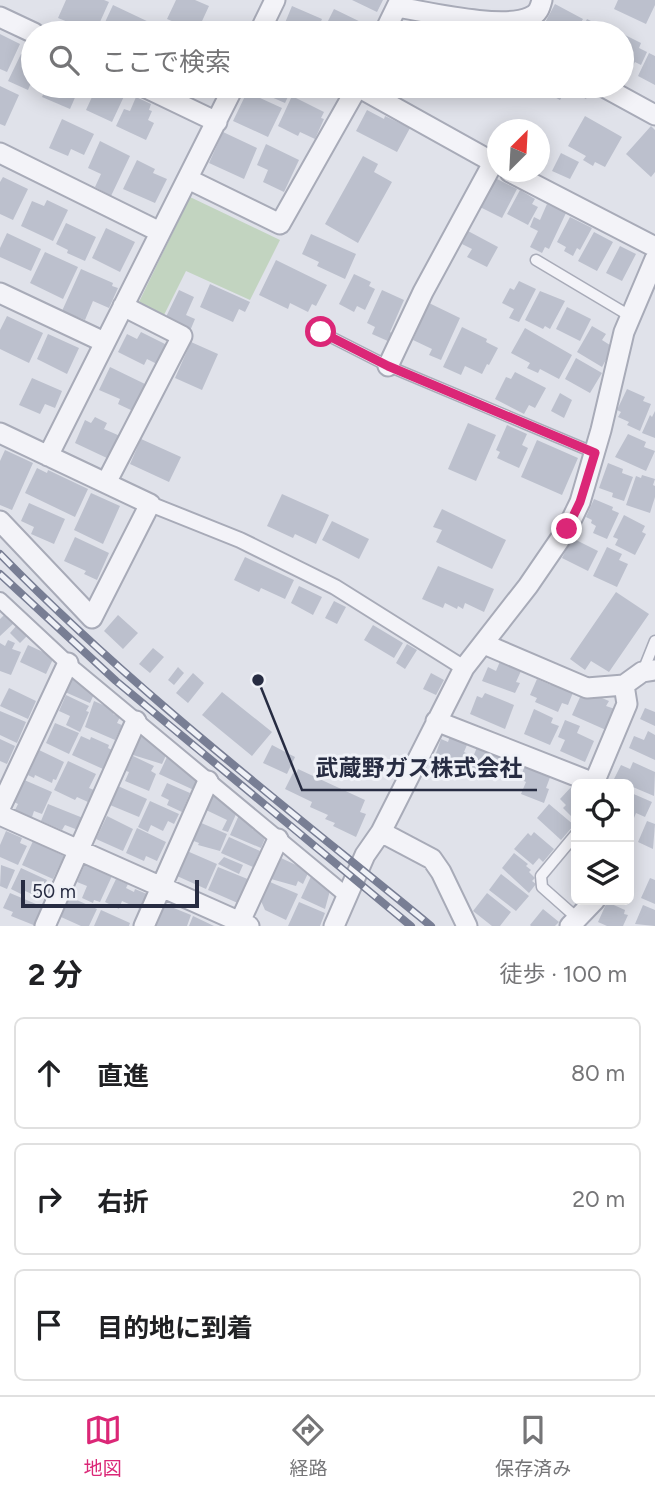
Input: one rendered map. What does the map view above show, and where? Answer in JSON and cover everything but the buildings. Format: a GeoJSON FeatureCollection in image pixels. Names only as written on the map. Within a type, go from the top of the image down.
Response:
{"type":"FeatureCollection","features":[{"type":"Feature","properties":{"kind":"street"},"geometry":{"type":"LineString","coordinates":[[524,21],[538,12],[542,0]]}},
{"type":"Feature","properties":{"kind":"street"},"geometry":{"type":"LineString","coordinates":[[262,21],[267,3]]}},
{"type":"Feature","properties":{"kind":"street"},"geometry":{"type":"LineString","coordinates":[[390,21],[399,3],[477,21]]}},
{"type":"Feature","properties":{"kind":"street"},"geometry":{"type":"LineString","coordinates":[[0,17],[21,27]]}},
{"type":"Feature","properties":{"kind":"street"},"geometry":{"type":"LineString","coordinates":[[167,98],[217,122]]}},
{"type":"Feature","properties":{"kind":"street"},"geometry":{"type":"LineString","coordinates":[[48,456],[228,98]]}},
{"type":"Feature","properties":{"kind":"street"},"geometry":{"type":"LineString","coordinates":[[188,179],[280,224],[351,98]]}},
{"type":"Feature","properties":{"kind":"street"},"geometry":{"type":"LineString","coordinates":[[379,98],[487,159]]}},
{"type":"Feature","properties":{"kind":"street"},"geometry":{"type":"LineString","coordinates":[[624,98],[655,115]]}},
{"type":"Feature","properties":{"kind":"street"},"geometry":{"type":"LineString","coordinates":[[0,153],[160,232]]}},
{"type":"Feature","properties":{"kind":"street"},"geometry":{"type":"LineString","coordinates":[[388,366],[423,292],[490,182]]}},
{"type":"Feature","properties":{"kind":"street"},"geometry":{"type":"LineString","coordinates":[[531,182],[655,247]]}},
{"type":"Feature","properties":{"kind":"street"},"geometry":{"type":"LineString","coordinates":[[334,926],[365,855],[381,832],[464,668],[567,529],[580,502],[595,453],[624,332],[655,259]]}},
{"type":"Feature","properties":{"kind":"street"},"geometry":{"type":"LineString","coordinates":[[0,293],[104,342]]}},
{"type":"Feature","properties":{"kind":"street"},"geometry":{"type":"LineString","coordinates":[[106,483],[182,336],[124,306]]}},
{"type":"Feature","properties":{"kind":"street"},"geometry":{"type":"LineString","coordinates":[[0,433],[149,504],[240,540],[335,587],[464,668]]}},
{"type":"Feature","properties":{"kind":"street"},"geometry":{"type":"LineString","coordinates":[[0,521],[92,618],[149,504]]}},
{"type":"Feature","properties":{"kind":"street"},"geometry":{"type":"LineString","coordinates":[[0,600],[136,721],[346,895]]}},
{"type":"Feature","properties":{"kind":"street"},"geometry":{"type":"LineString","coordinates":[[484,644],[587,688],[624,685],[649,671]]}},
{"type":"Feature","properties":{"kind":"street"},"geometry":{"type":"LineString","coordinates":[[0,808],[68,663]]}},
{"type":"Feature","properties":{"kind":"street"},"geometry":{"type":"LineString","coordinates":[[436,721],[594,783],[628,704],[624,685]]}},
{"type":"Feature","properties":{"kind":"street"},"geometry":{"type":"LineString","coordinates":[[45,926],[136,721]]}},
{"type":"Feature","properties":{"kind":"street"},"geometry":{"type":"LineString","coordinates":[[144,926],[208,781]]}},
{"type":"Feature","properties":{"kind":"street"},"geometry":{"type":"LineString","coordinates":[[0,816],[243,925],[278,839]]}},
{"type":"Feature","properties":{"kind":"street"},"geometry":{"type":"LineString","coordinates":[[381,832],[432,859],[467,926]]}},
{"type":"Feature","properties":{"kind":"street"},"geometry":{"type":"LineString","coordinates":[[573,922],[590,905]]}},
{"type":"Feature","properties":{"kind":"lane"},"geometry":{"type":"LineString","coordinates":[[536,260],[630,316]]}},
{"type":"Feature","properties":{"kind":"lane"},"geometry":{"type":"LineString","coordinates":[[321,332],[388,366],[595,453]]}},
{"type":"Feature","properties":{"kind":"lane"},"geometry":{"type":"LineString","coordinates":[[649,671],[655,641]]}},
{"type":"Feature","properties":{"kind":"lane"},"geometry":{"type":"LineString","coordinates":[[571,840],[541,876],[542,887],[573,922]]}},
{"type":"Feature","properties":{"kind":"green space"},"geometry":{"type":"Polygon","coordinates":[[[190,197],[280,240],[250,300],[186,271],[164,315],[139,302],[190,197]]]}},
{"type":"Feature","properties":{"kind":"railway"},"geometry":{"type":"LineString","coordinates":[[0,554],[156,700],[431,926]]}},
{"type":"Feature","properties":{"kind":"railway"},"geometry":{"type":"LineString","coordinates":[[0,574],[116,681],[411,926]]}},
{"type":"Feature","properties":{"kind":"place","name":"武蔵野ガス株式会社"},"geometry":{"type":"Point","coordinates":[258,680]}},
{"type":"Feature","properties":{"kind":"route"},"geometry":{"type":"LineString","coordinates":[[321,332],[388,366],[595,453],[580,502],[567,529]]}}]}
